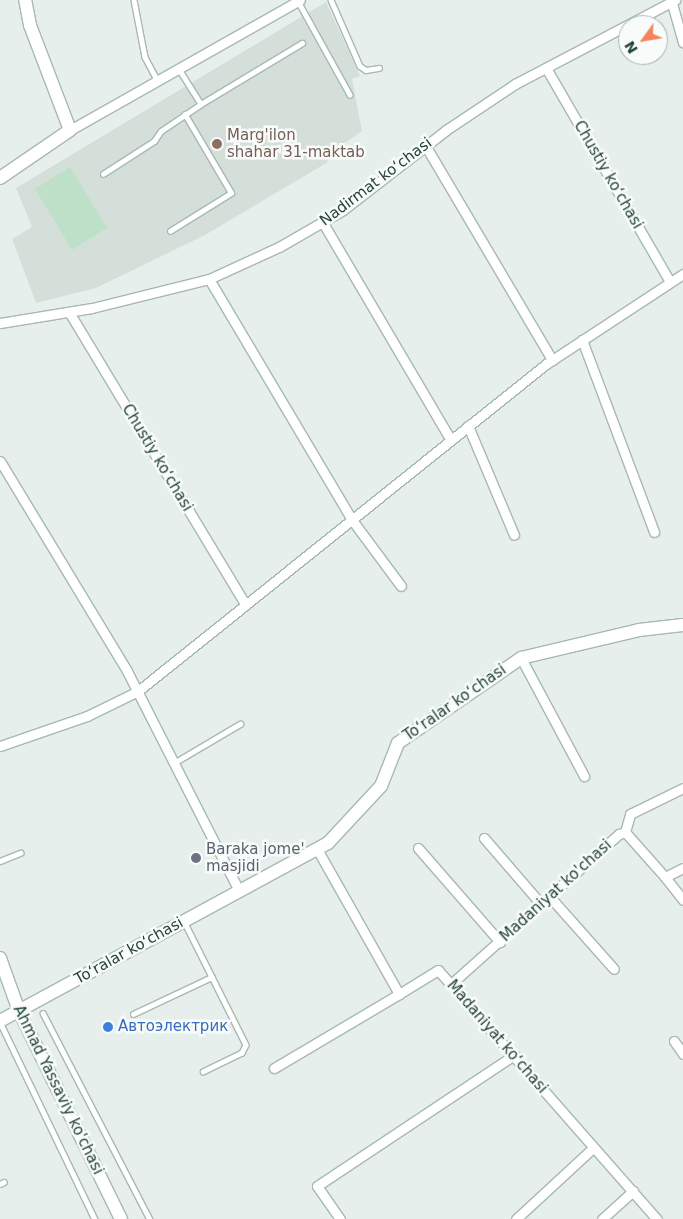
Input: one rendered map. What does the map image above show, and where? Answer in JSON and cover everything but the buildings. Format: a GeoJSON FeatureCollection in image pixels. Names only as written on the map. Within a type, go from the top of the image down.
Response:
{"type":"FeatureCollection","features":[{"type":"Feature","properties":{"kind":"street"},"geometry":{"type":"LineString","coordinates":[[25,0],[30,25],[70,130]]}},
{"type":"Feature","properties":{"kind":"street"},"geometry":{"type":"LineString","coordinates":[[0,178],[70,130],[299,1]]}},
{"type":"Feature","properties":{"kind":"street"},"geometry":{"type":"LineString","coordinates":[[672,1],[683,42]]}},
{"type":"Feature","properties":{"kind":"street","name":"Nadirmat koʻchasi"},"geometry":{"type":"LineString","coordinates":[[0,323],[69,312],[210,279],[323,223],[425,145],[515,84],[672,1]]}},
{"type":"Feature","properties":{"kind":"street","name":"Chustiy koʻchasi"},"geometry":{"type":"LineString","coordinates":[[546,68],[670,282]]}},
{"type":"Feature","properties":{"kind":"street"},"geometry":{"type":"LineString","coordinates":[[425,145],[552,360]]}},
{"type":"Feature","properties":{"kind":"street"},"geometry":{"type":"LineString","coordinates":[[323,223],[451,440]]}},
{"type":"Feature","properties":{"kind":"street"},"geometry":{"type":"LineString","coordinates":[[0,746],[87,716],[138,691],[552,360],[683,274]]}},
{"type":"Feature","properties":{"kind":"street"},"geometry":{"type":"LineString","coordinates":[[210,279],[352,520],[400,586]]}},
{"type":"Feature","properties":{"kind":"street","name":"Chustiy koʻchasi"},"geometry":{"type":"LineString","coordinates":[[69,312],[246,605]]}},
{"type":"Feature","properties":{"kind":"street"},"geometry":{"type":"LineString","coordinates":[[582,340],[654,532]]}},
{"type":"Feature","properties":{"kind":"street"},"geometry":{"type":"LineString","coordinates":[[468,426],[514,535]]}},
{"type":"Feature","properties":{"kind":"street"},"geometry":{"type":"LineString","coordinates":[[0,461],[138,691],[240,892]]}},
{"type":"Feature","properties":{"kind":"street","name":"Toʻralar koʻchasi"},"geometry":{"type":"LineString","coordinates":[[0,1022],[328,843],[381,786],[398,742],[521,658],[639,630],[683,625]]}},
{"type":"Feature","properties":{"kind":"street"},"geometry":{"type":"LineString","coordinates":[[521,658],[584,776]]}},
{"type":"Feature","properties":{"kind":"street"},"geometry":{"type":"LineString","coordinates":[[625,832],[630,814],[683,788]]}},
{"type":"Feature","properties":{"kind":"street","name":"Madaniyat ko'chasi"},"geometry":{"type":"LineString","coordinates":[[451,984],[619,834],[625,832],[683,900]]}},
{"type":"Feature","properties":{"kind":"street"},"geometry":{"type":"LineString","coordinates":[[484,838],[541,904]]}},
{"type":"Feature","properties":{"kind":"street"},"geometry":{"type":"LineString","coordinates":[[418,848],[500,942]]}},
{"type":"Feature","properties":{"kind":"street"},"geometry":{"type":"LineString","coordinates":[[274,1068],[399,994],[317,849]]}},
{"type":"Feature","properties":{"kind":"street"},"geometry":{"type":"LineString","coordinates":[[664,877],[683,868]]}},
{"type":"Feature","properties":{"kind":"street"},"geometry":{"type":"LineString","coordinates":[[550,897],[614,969]]}},
{"type":"Feature","properties":{"kind":"street","name":"Ahmad Yassaviy ko'chasi"},"geometry":{"type":"LineString","coordinates":[[0,958],[19,1012],[121,1219]]}},
{"type":"Feature","properties":{"kind":"street","name":"Madaniyat koʻchasi"},"geometry":{"type":"LineString","coordinates":[[399,994],[438,970],[657,1219]]}},
{"type":"Feature","properties":{"kind":"street"},"geometry":{"type":"LineString","coordinates":[[674,1041],[683,1054]]}},
{"type":"Feature","properties":{"kind":"street"},"geometry":{"type":"LineString","coordinates":[[340,1219],[317,1186],[514,1055]]}},
{"type":"Feature","properties":{"kind":"street"},"geometry":{"type":"LineString","coordinates":[[516,1219],[593,1148]]}},
{"type":"Feature","properties":{"kind":"street"},"geometry":{"type":"LineString","coordinates":[[602,1219],[633,1191]]}},
{"type":"Feature","properties":{"kind":"lane"},"geometry":{"type":"LineString","coordinates":[[134,0],[145,57],[158,81]]}},
{"type":"Feature","properties":{"kind":"lane"},"geometry":{"type":"LineString","coordinates":[[331,0],[360,66],[366,70],[379,68]]}},
{"type":"Feature","properties":{"kind":"lane"},"geometry":{"type":"LineString","coordinates":[[299,1],[350,95]]}},
{"type":"Feature","properties":{"kind":"lane"},"geometry":{"type":"LineString","coordinates":[[103,174],[154,141],[161,131],[201,104],[302,43]]}},
{"type":"Feature","properties":{"kind":"lane"},"geometry":{"type":"LineString","coordinates":[[179,69],[201,104]]}},
{"type":"Feature","properties":{"kind":"lane"},"geometry":{"type":"LineString","coordinates":[[170,232],[231,193],[185,115]]}},
{"type":"Feature","properties":{"kind":"lane"},"geometry":{"type":"LineString","coordinates":[[173,763],[240,724]]}},
{"type":"Feature","properties":{"kind":"lane"},"geometry":{"type":"LineString","coordinates":[[0,861],[20,853]]}},
{"type":"Feature","properties":{"kind":"lane"},"geometry":{"type":"LineString","coordinates":[[184,922],[246,1048],[242,1053],[203,1072]]}},
{"type":"Feature","properties":{"kind":"lane"},"geometry":{"type":"LineString","coordinates":[[134,1014],[212,977]]}},
{"type":"Feature","properties":{"kind":"lane"},"geometry":{"type":"LineString","coordinates":[[43,1013],[150,1219]]}},
{"type":"Feature","properties":{"kind":"lane"},"geometry":{"type":"LineString","coordinates":[[0,1022],[95,1219]]}},
{"type":"Feature","properties":{"kind":"lane"},"geometry":{"type":"LineString","coordinates":[[0,1039],[6,1036]]}},
{"type":"Feature","properties":{"kind":"shaded area","name":"Marg'ilon shahar 31-maktab"},"geometry":{"type":"Polygon","coordinates":[[[326,2],[360,76],[352,79],[362,131],[325,157],[328,162],[205,235],[96,288],[36,303],[12,239],[32,227],[16,188],[326,2]]]}},
{"type":"Feature","properties":{"kind":"green space"},"geometry":{"type":"Polygon","coordinates":[[[70,167],[107,228],[72,250],[35,189],[70,167]]]}},
{"type":"Feature","properties":{"kind":"place","name":"Marg'ilon shahar 31-maktab"},"geometry":{"type":"Point","coordinates":[217,144]}},
{"type":"Feature","properties":{"kind":"place","name":"Baraka jome' masjidi"},"geometry":{"type":"Point","coordinates":[196,858]}},
{"type":"Feature","properties":{"kind":"place","name":"Автоэлектрик"},"geometry":{"type":"Point","coordinates":[108,1027]}}]}
